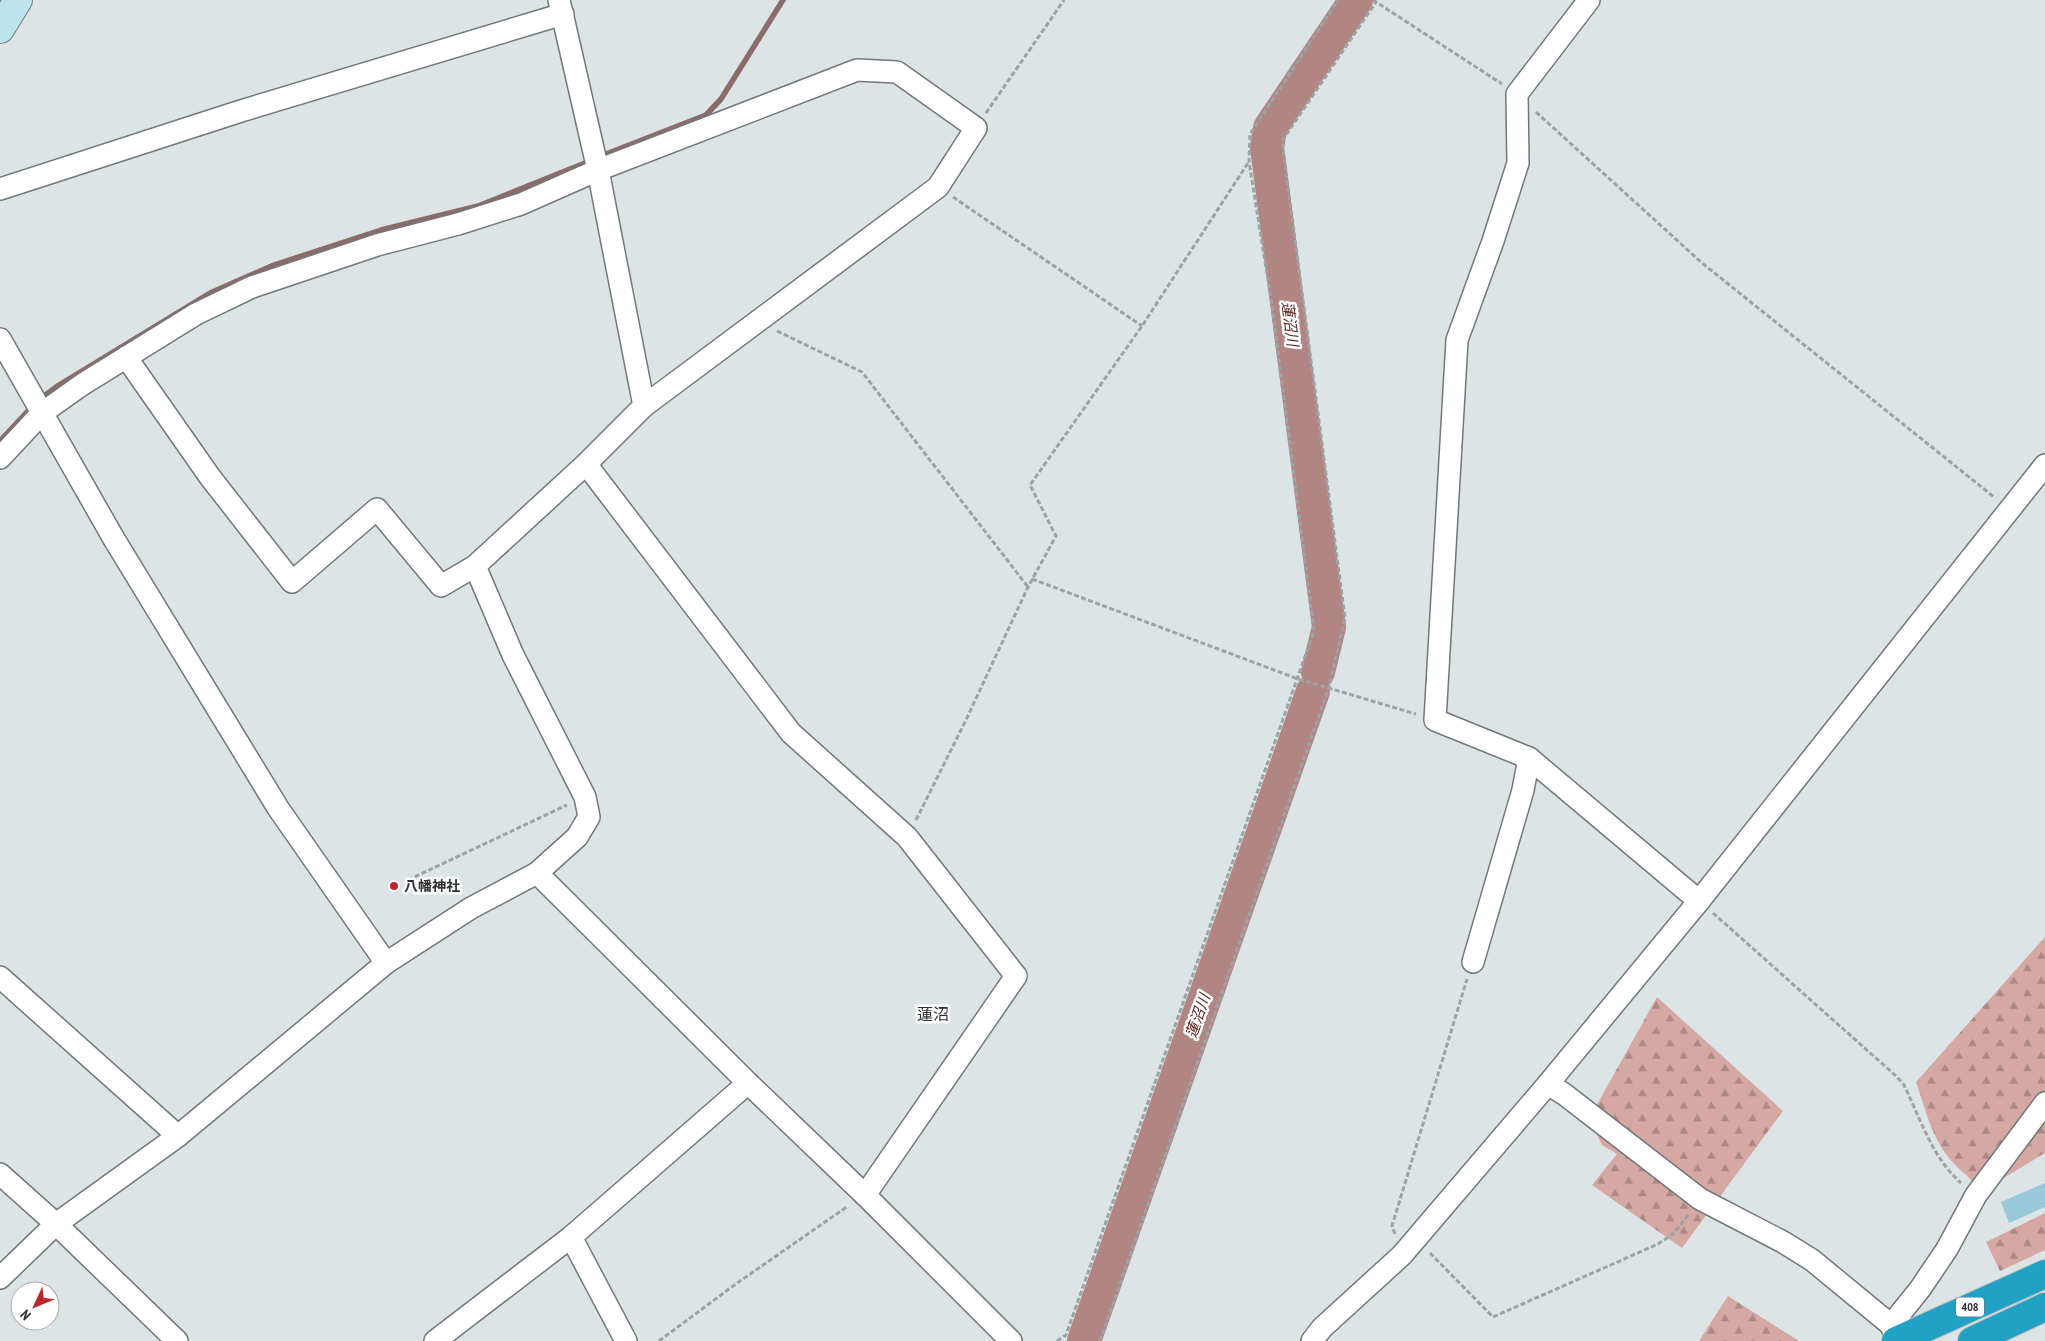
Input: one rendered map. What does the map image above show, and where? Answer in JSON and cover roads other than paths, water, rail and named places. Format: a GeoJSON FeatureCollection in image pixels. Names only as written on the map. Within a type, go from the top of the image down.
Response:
{"type":"FeatureCollection","features":[{"type":"Feature","properties":{"kind":"highway","name":"408"},"geometry":{"type":"LineString","coordinates":[[1895,1335],[2045,1274]]}},
{"type":"Feature","properties":{"kind":"highway","name":"408"},"geometry":{"type":"LineString","coordinates":[[1972,1341],[2045,1307]]}},
{"type":"Feature","properties":{"kind":"street"},"geometry":{"type":"LineString","coordinates":[[0,29],[18,0]]}},
{"type":"Feature","properties":{"kind":"street"},"geometry":{"type":"LineString","coordinates":[[1589,0],[1517,94],[1518,163],[1493,241],[1457,340],[1435,720],[1529,758],[1699,901]]}},
{"type":"Feature","properties":{"kind":"street"},"geometry":{"type":"LineString","coordinates":[[0,189],[561,7],[598,170],[644,406]]}},
{"type":"Feature","properties":{"kind":"street"},"geometry":{"type":"LineString","coordinates":[[0,458],[42,413],[126,357],[196,314],[252,287],[377,245],[458,224],[521,204],[598,170],[857,70],[897,72],[976,128],[938,187],[644,406],[586,464],[474,566],[441,586],[377,509],[292,582],[210,477],[126,357]]}},
{"type":"Feature","properties":{"kind":"street"},"geometry":{"type":"LineString","coordinates":[[0,339],[114,539],[278,808],[386,963]]}},
{"type":"Feature","properties":{"kind":"street"},"geometry":{"type":"LineString","coordinates":[[586,464],[791,733],[907,837],[1016,976],[865,1195]]}},
{"type":"Feature","properties":{"kind":"street"},"geometry":{"type":"LineString","coordinates":[[1322,1337],[1402,1255],[1548,1084],[1699,901],[2045,465]]}},
{"type":"Feature","properties":{"kind":"street"},"geometry":{"type":"LineString","coordinates":[[0,1278],[56,1224],[178,1136],[386,963],[471,908],[537,873],[581,830],[589,817],[585,796],[513,655],[474,566]]}},
{"type":"Feature","properties":{"kind":"street"},"geometry":{"type":"LineString","coordinates":[[1473,962],[1523,790],[1529,758]]}},
{"type":"Feature","properties":{"kind":"street"},"geometry":{"type":"LineString","coordinates":[[537,873],[1011,1341]]}},
{"type":"Feature","properties":{"kind":"street"},"geometry":{"type":"LineString","coordinates":[[0,977],[178,1136]]}},
{"type":"Feature","properties":{"kind":"street"},"geometry":{"type":"LineString","coordinates":[[435,1341],[571,1237],[748,1083]]}},
{"type":"Feature","properties":{"kind":"street"},"geometry":{"type":"LineString","coordinates":[[1548,1084],[1564,1094],[1700,1200],[1798,1251],[1895,1335],[1920,1289],[1947,1249],[1976,1195],[2045,1103]]}},
{"type":"Feature","properties":{"kind":"street"},"geometry":{"type":"LineString","coordinates":[[0,1174],[56,1224],[177,1341]]}},
{"type":"Feature","properties":{"kind":"street"},"geometry":{"type":"LineString","coordinates":[[571,1237],[626,1341]]}},
{"type":"Feature","properties":{"kind":"waterway"},"geometry":{"type":"LineString","coordinates":[[606,154],[706,115],[721,99],[783,0]]}},
{"type":"Feature","properties":{"kind":"waterway","name":"蓮沼川"},"geometry":{"type":"LineString","coordinates":[[1318,672],[1329,627],[1267,148],[1270,128],[1356,0]]}},
{"type":"Feature","properties":{"kind":"waterway"},"geometry":{"type":"LineString","coordinates":[[44,396],[210,293],[274,265],[381,230],[478,206],[585,163]]}},
{"type":"Feature","properties":{"kind":"waterway"},"geometry":{"type":"LineString","coordinates":[[0,441],[30,409]]}},
{"type":"Feature","properties":{"kind":"waterway","name":"蓮沼川"},"geometry":{"type":"LineString","coordinates":[[1084,1341],[1313,691]]}},
{"type":"Feature","properties":{"kind":"place","name":"八幡神社"},"geometry":{"type":"Point","coordinates":[394,886]}},
{"type":"Feature","properties":{"kind":"district","name":"蓮沼"},"geometry":{"type":"Point","coordinates":[933,1014]}}]}
